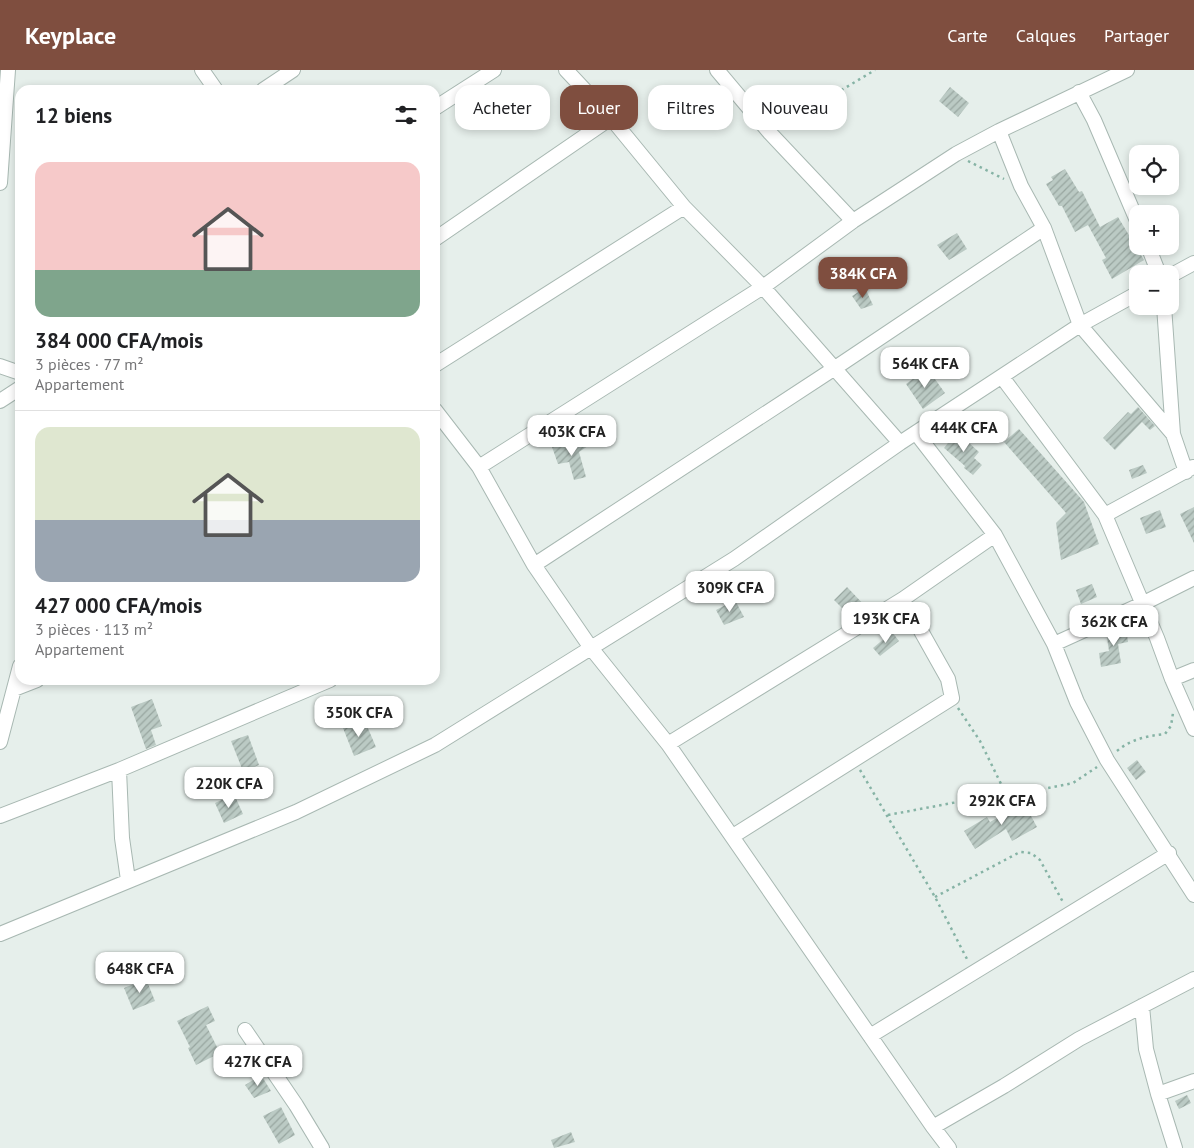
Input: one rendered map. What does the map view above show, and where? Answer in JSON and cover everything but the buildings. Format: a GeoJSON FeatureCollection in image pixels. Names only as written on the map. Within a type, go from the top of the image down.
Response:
{"type":"FeatureCollection","features":[{"type":"Feature","properties":{"kind":"street"},"geometry":{"type":"LineString","coordinates":[[202,70],[212,85]]}},
{"type":"Feature","properties":{"kind":"street"},"geometry":{"type":"LineString","coordinates":[[270,85],[293,70]]}},
{"type":"Feature","properties":{"kind":"street"},"geometry":{"type":"LineString","coordinates":[[440,105],[494,70]]}},
{"type":"Feature","properties":{"kind":"street"},"geometry":{"type":"LineString","coordinates":[[566,70],[580,85]]}},
{"type":"Feature","properties":{"kind":"street"},"geometry":{"type":"LineString","coordinates":[[717,70],[770,133],[853,221]]}},
{"type":"Feature","properties":{"kind":"street"},"geometry":{"type":"LineString","coordinates":[[479,467],[763,287],[853,221],[956,154],[1000,130],[1127,70]]}},
{"type":"Feature","properties":{"kind":"street"},"geometry":{"type":"LineString","coordinates":[[0,184],[5,78]]}},
{"type":"Feature","properties":{"kind":"street"},"geometry":{"type":"LineString","coordinates":[[1079,92],[1094,120],[1131,205]]}},
{"type":"Feature","properties":{"kind":"street"},"geometry":{"type":"LineString","coordinates":[[440,236],[594,130]]}},
{"type":"Feature","properties":{"kind":"street"},"geometry":{"type":"LineString","coordinates":[[621,130],[684,207],[763,287],[900,443]]}},
{"type":"Feature","properties":{"kind":"street"},"geometry":{"type":"LineString","coordinates":[[1000,130],[1021,186],[1044,228],[1080,326],[1173,434],[1190,469],[1105,515]]}},
{"type":"Feature","properties":{"kind":"street"},"geometry":{"type":"LineString","coordinates":[[440,361],[684,207]]}},
{"type":"Feature","properties":{"kind":"street"},"geometry":{"type":"LineString","coordinates":[[534,565],[835,368],[1044,228]]}},
{"type":"Feature","properties":{"kind":"street"},"geometry":{"type":"LineString","coordinates":[[1179,271],[1194,263]]}},
{"type":"Feature","properties":{"kind":"street"},"geometry":{"type":"LineString","coordinates":[[0,934],[296,812],[435,745],[734,559],[900,443],[1080,326],[1129,298]]}},
{"type":"Feature","properties":{"kind":"street"},"geometry":{"type":"LineString","coordinates":[[1165,315],[1173,434]]}},
{"type":"Feature","properties":{"kind":"street"},"geometry":{"type":"LineString","coordinates":[[0,366],[15,372]]}},
{"type":"Feature","properties":{"kind":"street"},"geometry":{"type":"LineString","coordinates":[[1002,377],[1105,515],[1194,729]]}},
{"type":"Feature","properties":{"kind":"street"},"geometry":{"type":"LineString","coordinates":[[0,401],[15,391]]}},
{"type":"Feature","properties":{"kind":"street"},"geometry":{"type":"LineString","coordinates":[[440,416],[479,467],[534,565],[591,648],[668,744],[949,1148]]}},
{"type":"Feature","properties":{"kind":"street"},"geometry":{"type":"LineString","coordinates":[[916,433],[995,535],[1054,644],[1077,702],[1107,760],[1169,853],[1194,895]]}},
{"type":"Feature","properties":{"kind":"street"},"geometry":{"type":"LineString","coordinates":[[668,744],[903,599],[995,535]]}},
{"type":"Feature","properties":{"kind":"street"},"geometry":{"type":"LineString","coordinates":[[1054,644],[1194,578]]}},
{"type":"Feature","properties":{"kind":"street"},"geometry":{"type":"LineString","coordinates":[[733,836],[952,698],[948,679],[903,599]]}},
{"type":"Feature","properties":{"kind":"street"},"geometry":{"type":"LineString","coordinates":[[1172,679],[1194,670]]}},
{"type":"Feature","properties":{"kind":"street"},"geometry":{"type":"LineString","coordinates":[[0,742],[15,685]]}},
{"type":"Feature","properties":{"kind":"street"},"geometry":{"type":"LineString","coordinates":[[14,689],[24,685]]}},
{"type":"Feature","properties":{"kind":"street"},"geometry":{"type":"LineString","coordinates":[[0,816],[119,770],[318,685]]}},
{"type":"Feature","properties":{"kind":"street"},"geometry":{"type":"LineString","coordinates":[[119,770],[122,838],[128,880]]}},
{"type":"Feature","properties":{"kind":"street"},"geometry":{"type":"LineString","coordinates":[[870,1036],[973,971],[1169,853]]}},
{"type":"Feature","properties":{"kind":"street"},"geometry":{"type":"LineString","coordinates":[[933,1127],[1004,1086],[1079,1039],[1194,979]]}},
{"type":"Feature","properties":{"kind":"street"},"geometry":{"type":"LineString","coordinates":[[1142,1006],[1146,1049],[1175,1148]]}},
{"type":"Feature","properties":{"kind":"street"},"geometry":{"type":"LineString","coordinates":[[245,1030],[296,1105],[322,1148]]}},
{"type":"Feature","properties":{"kind":"street"},"geometry":{"type":"LineString","coordinates":[[1158,1094],[1194,1081]]}},
{"type":"Feature","properties":{"kind":"path"},"geometry":{"type":"LineString","coordinates":[[770,133],[875,70]]}},
{"type":"Feature","properties":{"kind":"path"},"geometry":{"type":"LineString","coordinates":[[956,154],[987,172],[1021,186]]}},
{"type":"Feature","properties":{"kind":"path"},"geometry":{"type":"LineString","coordinates":[[952,698],[980,741],[1006,793]]}},
{"type":"Feature","properties":{"kind":"path"},"geometry":{"type":"LineString","coordinates":[[888,815],[1006,793],[1038,790],[1073,783],[1107,760],[1124,745],[1144,737],[1164,734],[1171,726],[1174,712]]}},
{"type":"Feature","properties":{"kind":"path"},"geometry":{"type":"LineString","coordinates":[[854,760],[935,896],[973,971]]}},
{"type":"Feature","properties":{"kind":"path"},"geometry":{"type":"LineString","coordinates":[[935,896],[1020,852],[1031,854],[1040,860],[1070,914]]}}]}
